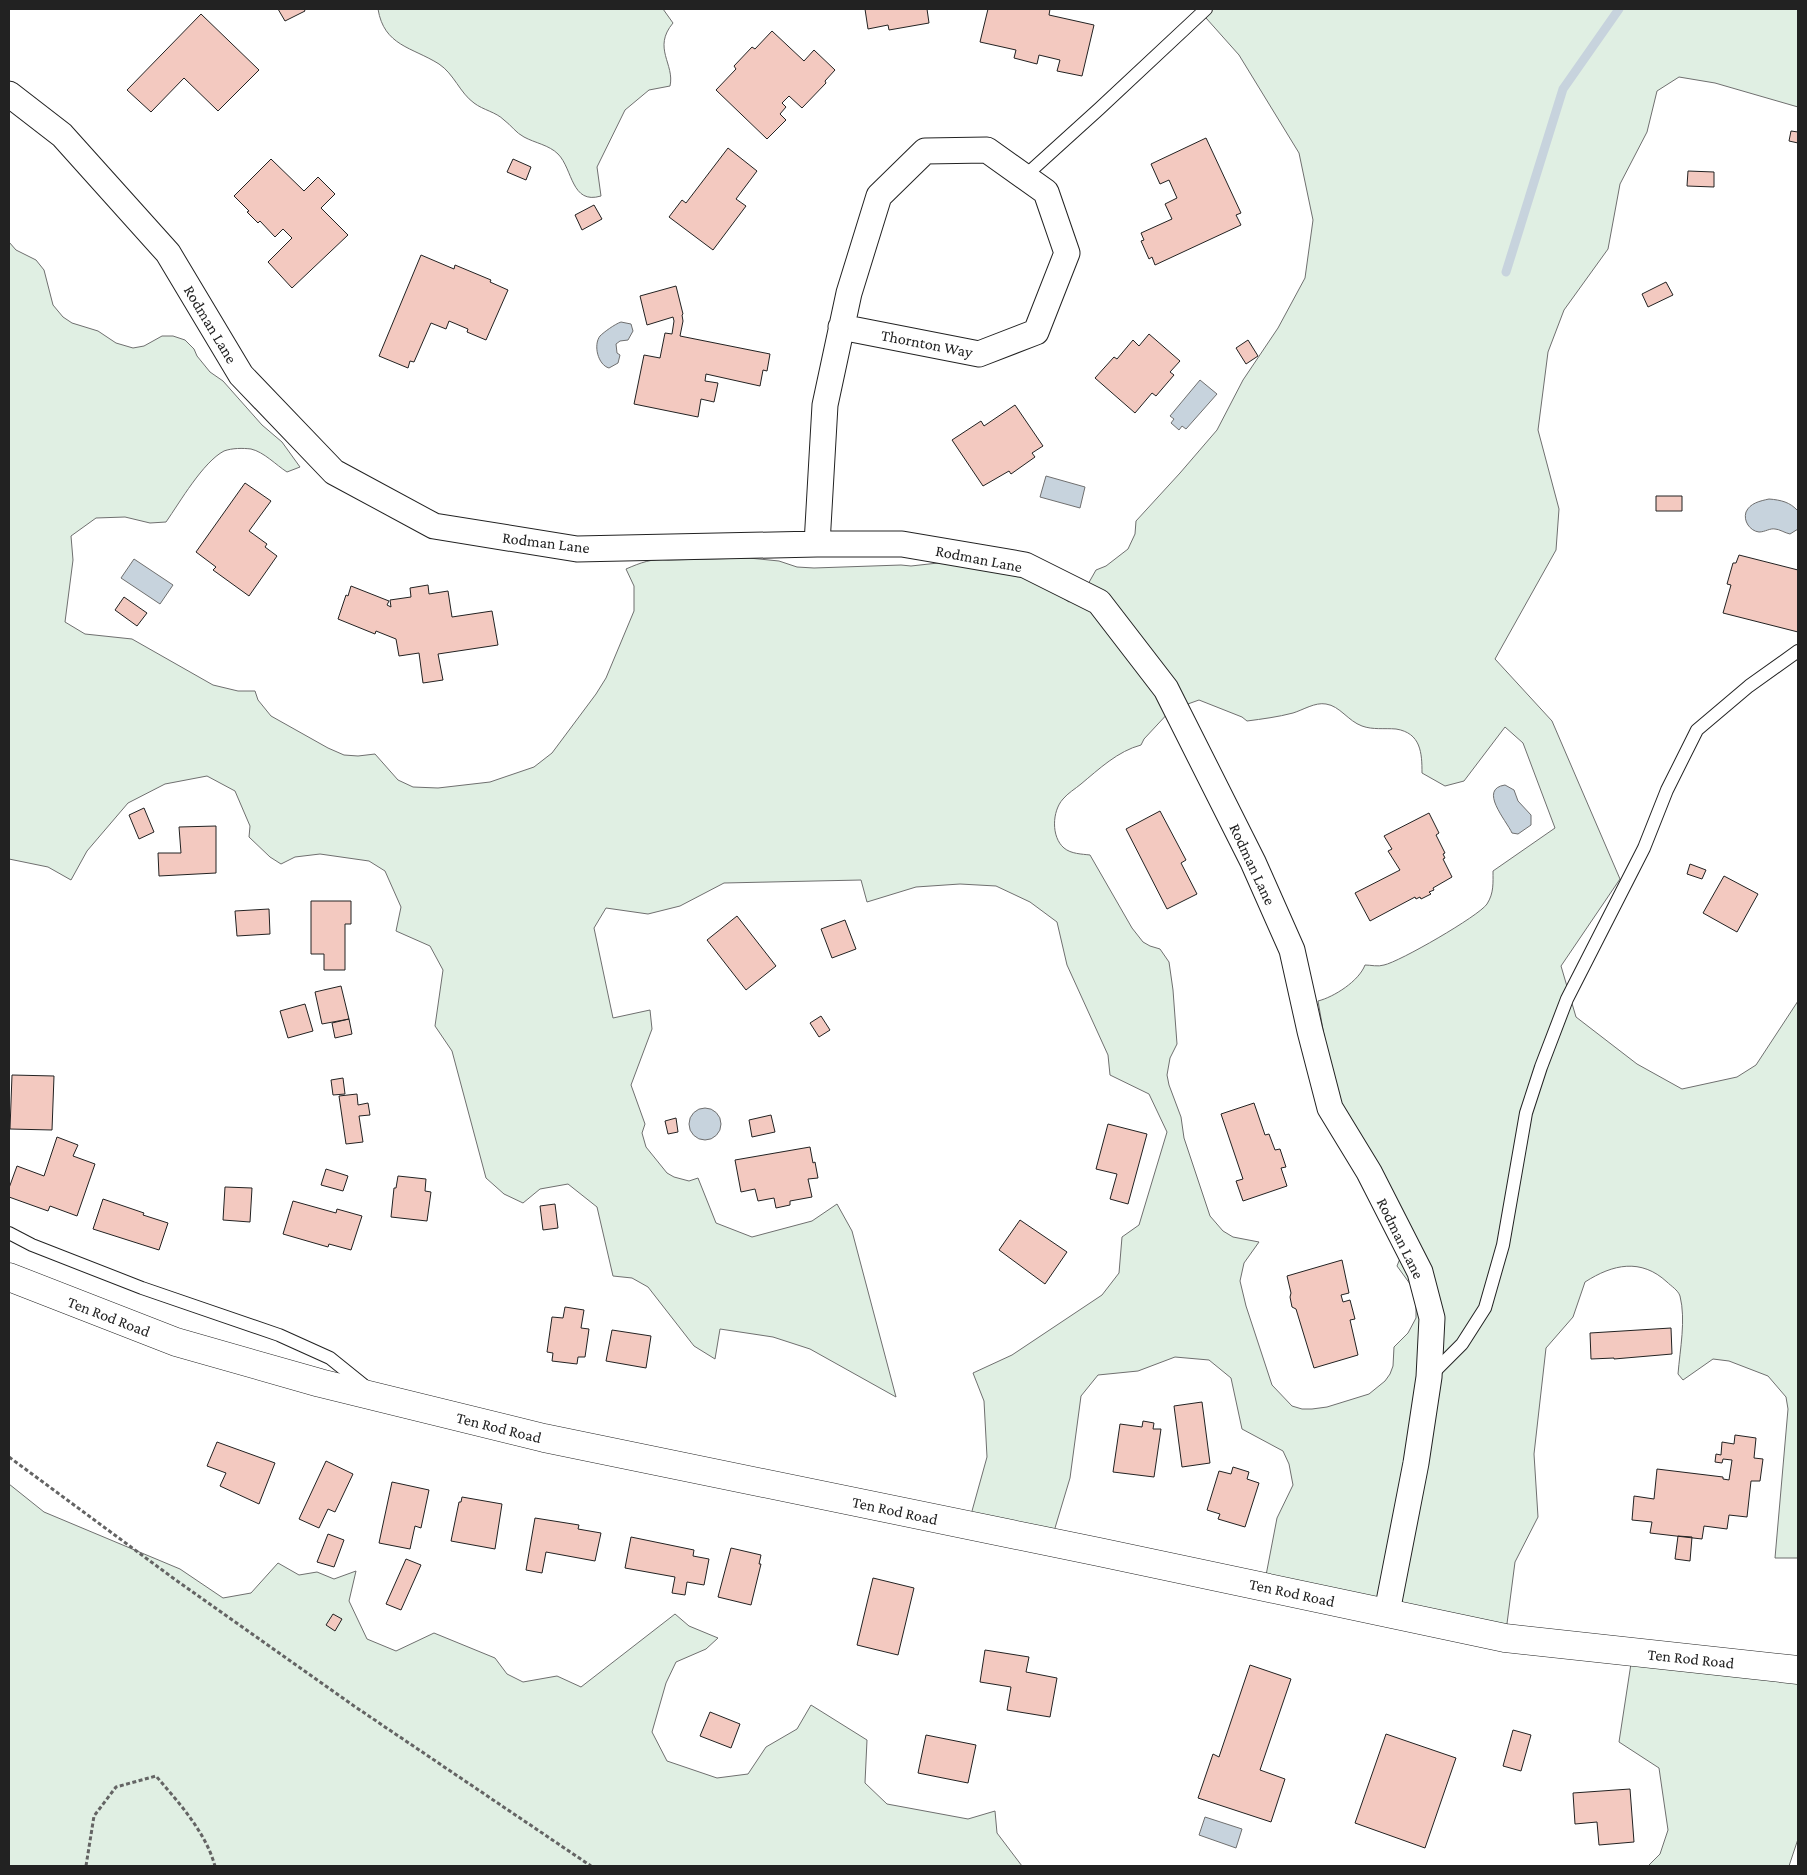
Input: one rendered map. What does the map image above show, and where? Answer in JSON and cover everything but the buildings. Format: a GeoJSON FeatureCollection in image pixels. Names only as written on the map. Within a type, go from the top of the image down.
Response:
{"type":"FeatureCollection","features":[{"type":"Feature","properties":{"kind":"main road","name":"Ten Rod Road"},"geometry":{"type":"LineString","coordinates":[[9,1277],[176,1342],[320,1383],[544,1438],[1505,1638],[1798,1670]]}},
{"type":"Feature","properties":{"kind":"street","name":"Rodman Lane"},"geometry":{"type":"LineString","coordinates":[[9,94],[62,135],[168,253],[241,375],[334,472],[434,526],[577,549],[902,544],[1026,565],[1099,602],[1166,689],[1253,862],[1292,950],[1330,1108],[1369,1172],[1420,1272],[1432,1318],[1429,1377],[1416,1463],[1387,1612]]}},
{"type":"Feature","properties":{"kind":"street","name":"Thornton Way"},"geometry":{"type":"LineString","coordinates":[[817,544],[825,405],[848,292],[879,196],[925,151],[987,150],[1046,192],[1067,253],[1036,332],[979,354],[841,327]]}},
{"type":"Feature","properties":{"kind":"lane"},"geometry":{"type":"LineString","coordinates":[[1025,176],[1100,109],[1206,9]]}},
{"type":"Feature","properties":{"kind":"lane"},"geometry":{"type":"LineString","coordinates":[[1429,1377],[1462,1344],[1485,1308],[1503,1245],[1526,1112],[1540,1067],[1567,1000],[1644,848],[1668,790],[1697,730],[1749,686],[1798,651]]}},
{"type":"Feature","properties":{"kind":"lane"},"geometry":{"type":"LineString","coordinates":[[9,1232],[32,1245],[142,1288],[279,1334],[330,1358],[380,1398]]}},
{"type":"Feature","properties":{"kind":"path"},"geometry":{"type":"LineString","coordinates":[[9,1457],[173,1578],[331,1689],[591,1866]]}},
{"type":"Feature","properties":{"kind":"path"},"geometry":{"type":"LineString","coordinates":[[86,1866],[94,1816],[116,1787],[156,1776],[186,1811],[211,1854],[215,1866]]}},
{"type":"Feature","properties":{"kind":"green space"},"geometry":{"type":"Polygon","coordinates":[[[378,9],[663,9],[673,23],[664,40],[664,48],[670,70],[670,86],[649,90],[625,110],[597,167],[601,196],[591,197],[578,191],[563,160],[558,154],[546,146],[521,135],[501,117],[474,103],[444,68],[393,38],[386,31],[378,9]]]}},
{"type":"Feature","properties":{"kind":"green space"},"geometry":{"type":"Polygon","coordinates":[[[1198,9],[1798,9],[1798,107],[1715,83],[1679,77],[1657,91],[1647,132],[1620,184],[1608,249],[1564,310],[1548,352],[1538,430],[1559,509],[1556,550],[1495,659],[1552,721],[1620,879],[1561,966],[1576,1017],[1637,1064],[1682,1089],[1737,1077],[1756,1065],[1798,1001],[1798,1558],[1775,1558],[1788,1409],[1786,1397],[1768,1376],[1729,1361],[1713,1359],[1683,1380],[1678,1374],[1683,1325],[1682,1305],[1679,1294],[1657,1274],[1647,1269],[1627,1266],[1616,1268],[1585,1282],[1573,1317],[1546,1348],[1534,1454],[1538,1517],[1515,1562],[1505,1639],[1263,1591],[1277,1518],[1293,1485],[1289,1464],[1283,1451],[1242,1429],[1231,1378],[1209,1360],[1175,1357],[1138,1371],[1098,1375],[1081,1396],[1070,1478],[1049,1548],[967,1529],[987,1457],[984,1401],[973,1373],[1012,1355],[1102,1295],[1119,1273],[1122,1237],[1139,1225],[1167,1132],[1149,1094],[1110,1075],[1108,1055],[1067,965],[1057,922],[1030,902],[996,886],[960,884],[916,887],[867,902],[861,880],[724,883],[680,906],[648,914],[606,908],[594,928],[613,1018],[650,1010],[652,1029],[631,1085],[645,1124],[642,1133],[646,1147],[667,1173],[689,1181],[698,1178],[716,1223],[752,1237],[812,1221],[837,1204],[852,1231],[896,1397],[810,1349],[773,1337],[720,1329],[715,1359],[694,1346],[648,1287],[632,1278],[613,1276],[597,1207],[568,1184],[540,1189],[523,1203],[504,1194],[486,1178],[452,1051],[435,1026],[443,970],[430,946],[396,931],[401,907],[385,871],[369,861],[320,854],[295,857],[281,864],[270,857],[249,837],[250,826],[235,791],[207,776],[165,784],[128,803],[87,851],[71,880],[48,867],[9,859],[9,242],[16,250],[36,260],[44,270],[53,305],[63,317],[72,323],[98,331],[116,343],[133,348],[144,346],[162,336],[173,336],[185,340],[194,349],[197,356],[210,372],[223,381],[262,425],[282,442],[300,467],[287,472],[265,456],[251,449],[227,450],[216,456],[200,473],[166,522],[150,523],[125,517],[96,518],[71,536],[73,560],[65,622],[85,634],[132,639],[213,685],[238,691],[255,691],[258,700],[271,716],[344,755],[375,754],[398,780],[413,787],[438,788],[490,782],[534,767],[552,753],[596,694],[606,678],[634,611],[634,586],[626,569],[641,563],[651,560],[749,558],[779,561],[797,567],[814,568],[911,566],[956,561],[1002,570],[1042,584],[1069,602],[1083,593],[1096,570],[1106,566],[1128,549],[1135,534],[1136,521],[1217,430],[1243,380],[1278,328],[1305,278],[1313,220],[1299,153],[1239,55],[1198,9]],[[1199,700],[1171,710],[1144,739],[1141,745],[1109,761],[1065,797],[1059,804],[1054,824],[1057,837],[1064,848],[1090,855],[1132,928],[1143,942],[1160,949],[1169,962],[1177,1044],[1170,1058],[1167,1075],[1181,1117],[1184,1138],[1210,1216],[1223,1231],[1233,1237],[1259,1242],[1244,1263],[1240,1281],[1246,1306],[1272,1385],[1292,1406],[1312,1409],[1327,1407],[1369,1394],[1385,1381],[1393,1366],[1394,1347],[1408,1333],[1416,1318],[1416,1295],[1397,1266],[1401,1256],[1337,1097],[1318,1001],[1345,988],[1357,977],[1365,965],[1384,965],[1405,956],[1438,938],[1481,910],[1491,896],[1493,871],[1555,828],[1523,743],[1505,727],[1464,781],[1445,786],[1422,773],[1420,751],[1415,739],[1411,735],[1396,729],[1362,726],[1331,705],[1318,704],[1293,713],[1270,718],[1247,721],[1242,717],[1199,700]]]}},
{"type":"Feature","properties":{"kind":"green space"},"geometry":{"type":"Polygon","coordinates":[[[9,1484],[44,1512],[180,1569],[223,1598],[251,1593],[278,1563],[299,1575],[317,1572],[334,1579],[356,1571],[349,1601],[367,1639],[396,1651],[434,1633],[495,1658],[507,1674],[523,1682],[557,1676],[581,1687],[675,1614],[689,1626],[718,1638],[706,1649],[676,1662],[666,1683],[652,1732],[667,1761],[717,1778],[748,1774],[766,1747],[797,1729],[811,1705],[867,1740],[865,1783],[887,1804],[968,1819],[995,1811],[997,1833],[1022,1866],[9,1866],[9,1484]]]}},
{"type":"Feature","properties":{"kind":"green space"},"geometry":{"type":"Polygon","coordinates":[[[1632,1657],[1798,1673],[1798,1839],[1789,1866],[1648,1866],[1660,1854],[1668,1830],[1659,1768],[1619,1742],[1632,1657]]]}},
{"type":"Feature","properties":{"kind":"shaded area"},"geometry":{"type":"Polygon","coordinates":[[[621,322],[631,324],[633,331],[628,340],[620,341],[616,344],[617,353],[620,355],[618,363],[609,368],[599,359],[598,340],[604,332],[621,322]]]}},
{"type":"Feature","properties":{"kind":"shaded area"},"geometry":{"type":"Polygon","coordinates":[[[1200,380],[1217,394],[1186,429],[1182,426],[1179,430],[1171,423],[1174,419],[1170,416],[1200,380]]]}},
{"type":"Feature","properties":{"kind":"shaded area"},"geometry":{"type":"Polygon","coordinates":[[[1046,476],[1085,487],[1080,508],[1040,497],[1046,476]]]}},
{"type":"Feature","properties":{"kind":"shaded area"},"geometry":{"type":"Polygon","coordinates":[[[1769,499],[1785,502],[1792,505],[1798,511],[1798,529],[1790,534],[1773,529],[1759,532],[1750,528],[1746,522],[1746,512],[1750,506],[1769,499]]]}},
{"type":"Feature","properties":{"kind":"shaded area"},"geometry":{"type":"Polygon","coordinates":[[[134,559],[173,585],[160,604],[121,578],[134,559]]]}},
{"type":"Feature","properties":{"kind":"shaded area"},"geometry":{"type":"Polygon","coordinates":[[[1505,785],[1514,790],[1518,801],[1531,815],[1531,825],[1518,834],[1512,833],[1496,806],[1494,799],[1494,792],[1497,788],[1505,785]]]}},
{"type":"Feature","properties":{"kind":"shaded area"},"geometry":{"type":"Polygon","coordinates":[[[705,1108],[711,1109],[716,1113],[720,1118],[720,1130],[716,1135],[711,1139],[705,1140],[699,1139],[694,1135],[690,1130],[689,1124],[690,1118],[694,1113],[699,1109],[705,1108]]]}},
{"type":"Feature","properties":{"kind":"shaded area"},"geometry":{"type":"Polygon","coordinates":[[[1205,1817],[1242,1829],[1236,1848],[1199,1835],[1205,1817]]]}},
{"type":"Feature","properties":{"kind":"waterway"},"geometry":{"type":"LineString","coordinates":[[1506,272],[1563,89],[1619,9]]}}]}
